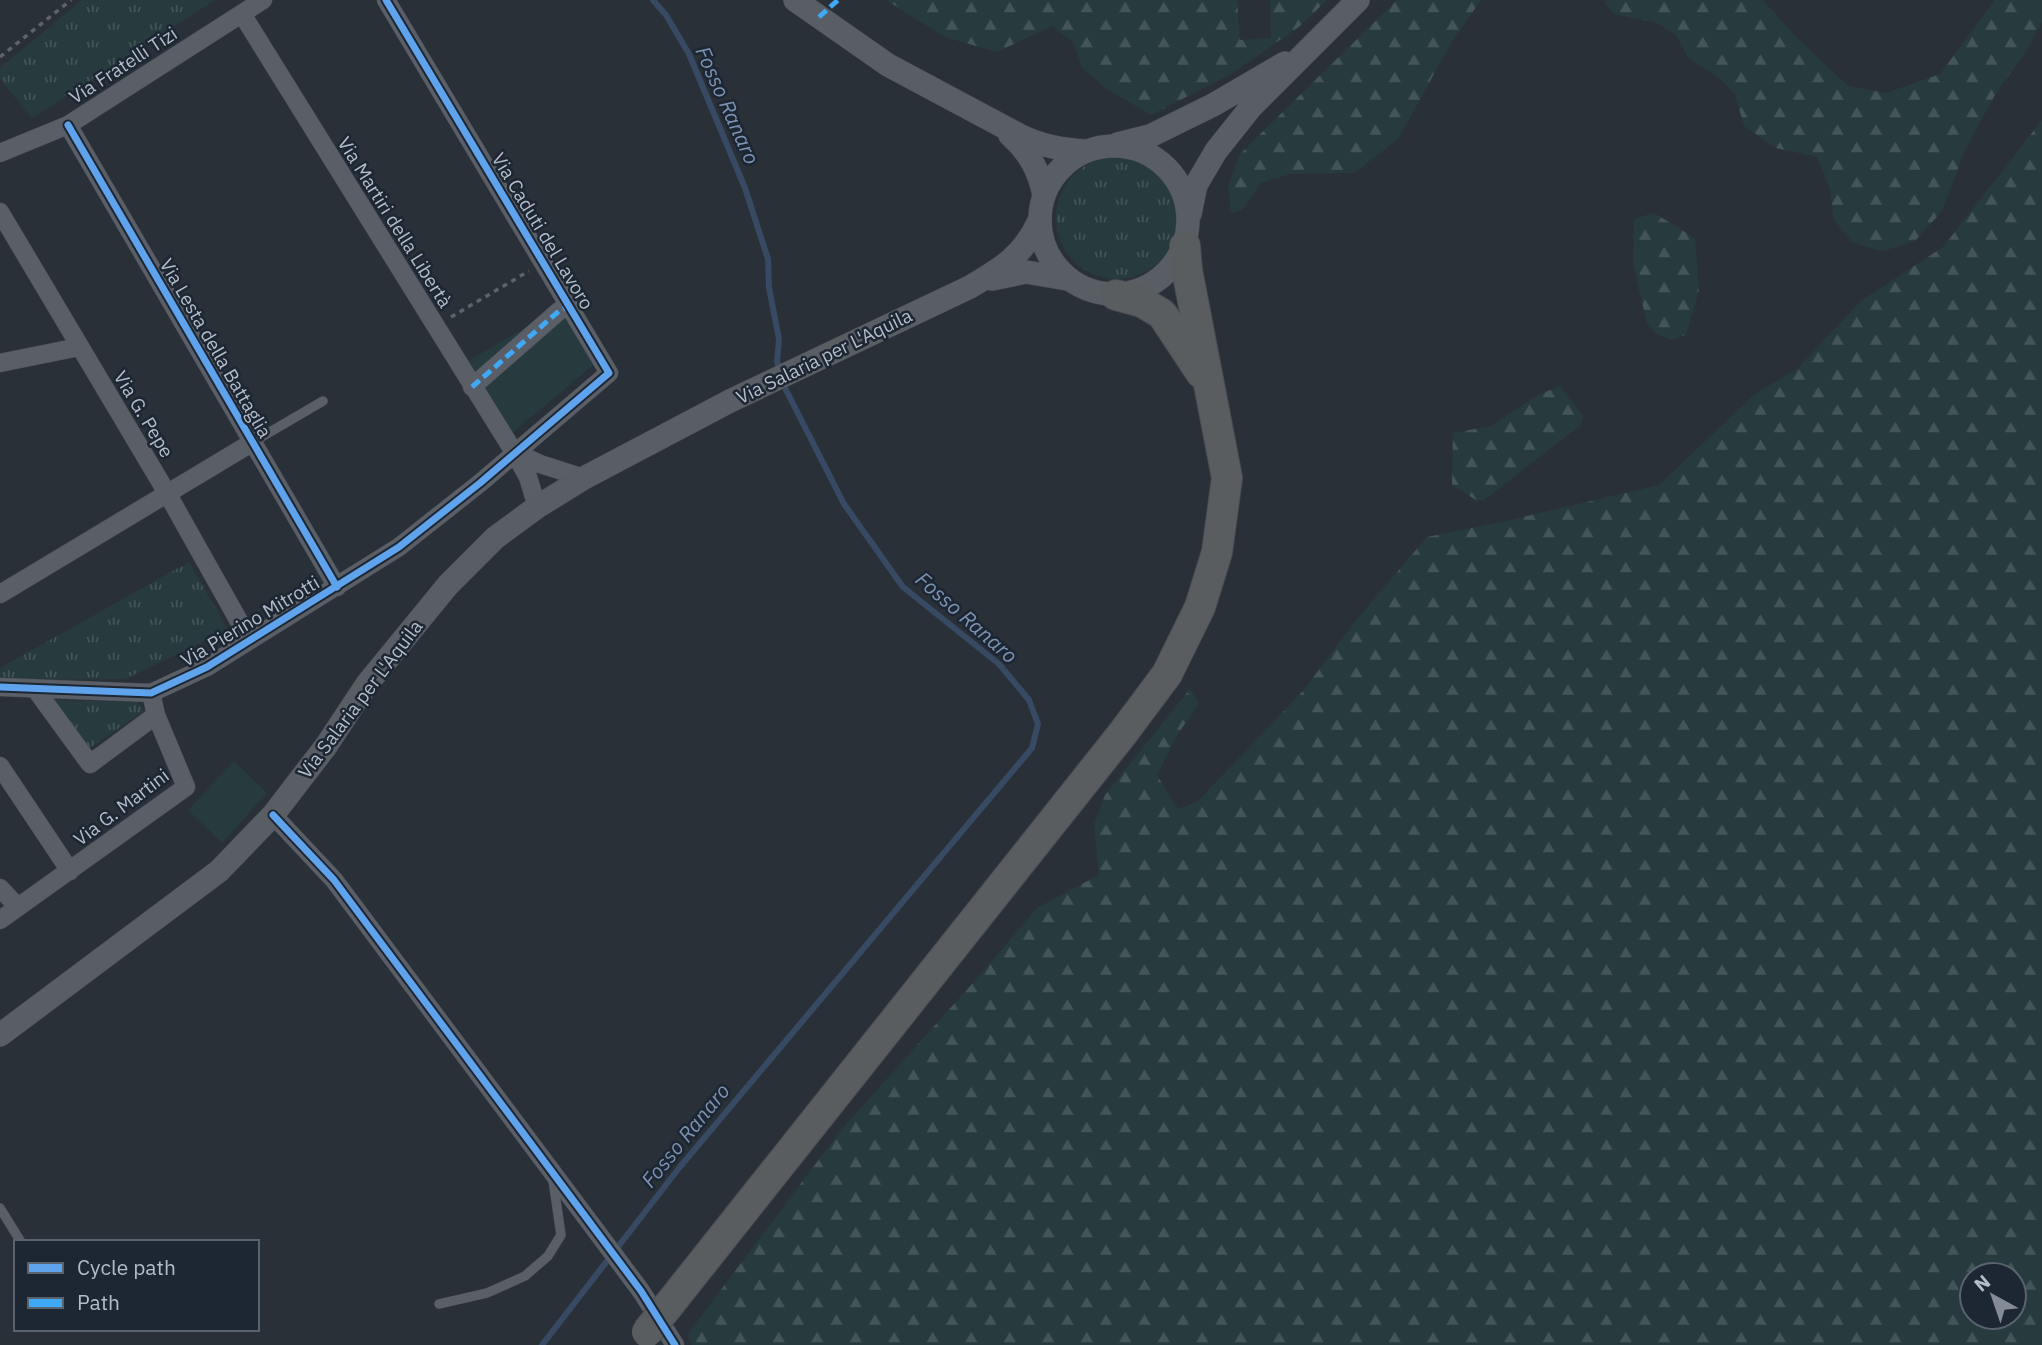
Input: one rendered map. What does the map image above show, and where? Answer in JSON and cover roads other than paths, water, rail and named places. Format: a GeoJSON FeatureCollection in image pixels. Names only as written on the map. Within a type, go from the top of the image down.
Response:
{"type":"FeatureCollection","features":[{"type":"Feature","properties":{"kind":"highway"},"geometry":{"type":"LineString","coordinates":[[642,1338],[1167,674],[1200,607],[1217,552],[1227,478],[1187,270],[1187,233]]}},
{"type":"Feature","properties":{"kind":"highway"},"geometry":{"type":"LineString","coordinates":[[1116,295],[1142,302],[1162,314],[1198,365],[1210,392]]}},
{"type":"Feature","properties":{"kind":"main road"},"geometry":{"type":"LineString","coordinates":[[795,0],[888,65],[1041,145],[1065,150],[1088,150],[1150,136],[1213,104],[1315,45]]}},
{"type":"Feature","properties":{"kind":"main road"},"geometry":{"type":"LineString","coordinates":[[1088,150],[1069,161],[1054,176],[1044,195],[1039,221],[1042,243],[1052,262],[1067,279],[1090,291],[1116,295],[1138,291],[1158,281],[1174,265],[1187,233],[1196,185],[1216,151],[1251,107],[1358,0]]}},
{"type":"Feature","properties":{"kind":"main road"},"geometry":{"type":"LineString","coordinates":[[995,121],[1031,158],[1038,170],[1044,195]]}},
{"type":"Feature","properties":{"kind":"main road"},"geometry":{"type":"LineString","coordinates":[[1112,145],[1136,148],[1157,159],[1174,175],[1185,196],[1187,233]]}},
{"type":"Feature","properties":{"kind":"main road","name":"Via Salaria per L'Aquila"},"geometry":{"type":"LineString","coordinates":[[0,1035],[219,871],[273,815],[326,746],[367,684],[448,584],[495,538],[537,507],[584,478],[730,401],[970,287],[998,271],[1018,255],[1031,239],[1039,221]]}},
{"type":"Feature","properties":{"kind":"main road","name":"Via Salaria per L'Aquila"},"geometry":{"type":"LineString","coordinates":[[970,287],[1026,272],[1067,279]]}},
{"type":"Feature","properties":{"kind":"street","name":"Via Fratelli Tizi"},"geometry":{"type":"LineString","coordinates":[[0,153],[68,125],[263,0]]}},
{"type":"Feature","properties":{"kind":"street","name":"Via Caduti del Lavoro"},"geometry":{"type":"LineString","coordinates":[[386,0],[609,373],[514,452]]}},
{"type":"Feature","properties":{"kind":"street","name":"Via Martiri della Libertà"},"geometry":{"type":"LineString","coordinates":[[242,14],[514,452]]}},
{"type":"Feature","properties":{"kind":"street","name":"Via Lesta della Battaglia"},"geometry":{"type":"LineString","coordinates":[[68,125],[337,587]]}},
{"type":"Feature","properties":{"kind":"street","name":"Via G. Pepe"},"geometry":{"type":"LineString","coordinates":[[0,212],[167,492],[248,639]]}},
{"type":"Feature","properties":{"kind":"street"},"geometry":{"type":"LineString","coordinates":[[472,387],[559,311],[569,306]]}},
{"type":"Feature","properties":{"kind":"street"},"geometry":{"type":"LineString","coordinates":[[0,363],[79,347]]}},
{"type":"Feature","properties":{"kind":"street"},"geometry":{"type":"LineString","coordinates":[[0,594],[253,442]]}},
{"type":"Feature","properties":{"kind":"street"},"geometry":{"type":"LineString","coordinates":[[514,452],[540,464],[584,478]]}},
{"type":"Feature","properties":{"kind":"street"},"geometry":{"type":"LineString","coordinates":[[514,452],[528,477],[537,507]]}},
{"type":"Feature","properties":{"kind":"street","name":"Via Pierino Mitrotti"},"geometry":{"type":"LineString","coordinates":[[0,687],[150,693],[207,667],[398,547],[480,483],[514,452]]}},
{"type":"Feature","properties":{"kind":"street"},"geometry":{"type":"LineString","coordinates":[[36,690],[90,764],[156,715]]}},
{"type":"Feature","properties":{"kind":"street","name":"Via G. Martini"},"geometry":{"type":"LineString","coordinates":[[0,920],[186,787],[156,715],[150,693]]}},
{"type":"Feature","properties":{"kind":"street"},"geometry":{"type":"LineString","coordinates":[[0,766],[71,871]]}},
{"type":"Feature","properties":{"kind":"street"},"geometry":{"type":"LineString","coordinates":[[273,815],[334,880],[632,1279],[675,1345]]}},
{"type":"Feature","properties":{"kind":"street"},"geometry":{"type":"LineString","coordinates":[[0,888],[18,907]]}},
{"type":"Feature","properties":{"kind":"lane"},"geometry":{"type":"LineString","coordinates":[[253,442],[323,401]]}},
{"type":"Feature","properties":{"kind":"lane"},"geometry":{"type":"LineString","coordinates":[[439,1304],[487,1293],[525,1276],[548,1256],[561,1235],[551,1171]]}},
{"type":"Feature","properties":{"kind":"lane"},"geometry":{"type":"LineString","coordinates":[[0,1208],[20,1240]]}},
{"type":"Feature","properties":{"kind":"waterway","name":"Fosso Ranaro"},"geometry":{"type":"LineString","coordinates":[[542,1345],[679,1168],[1032,748],[1038,724],[1029,700],[999,664],[903,587],[844,504],[782,382],[777,361],[779,339],[769,288],[768,259],[745,188],[689,54],[666,15],[653,0]]}}]}
